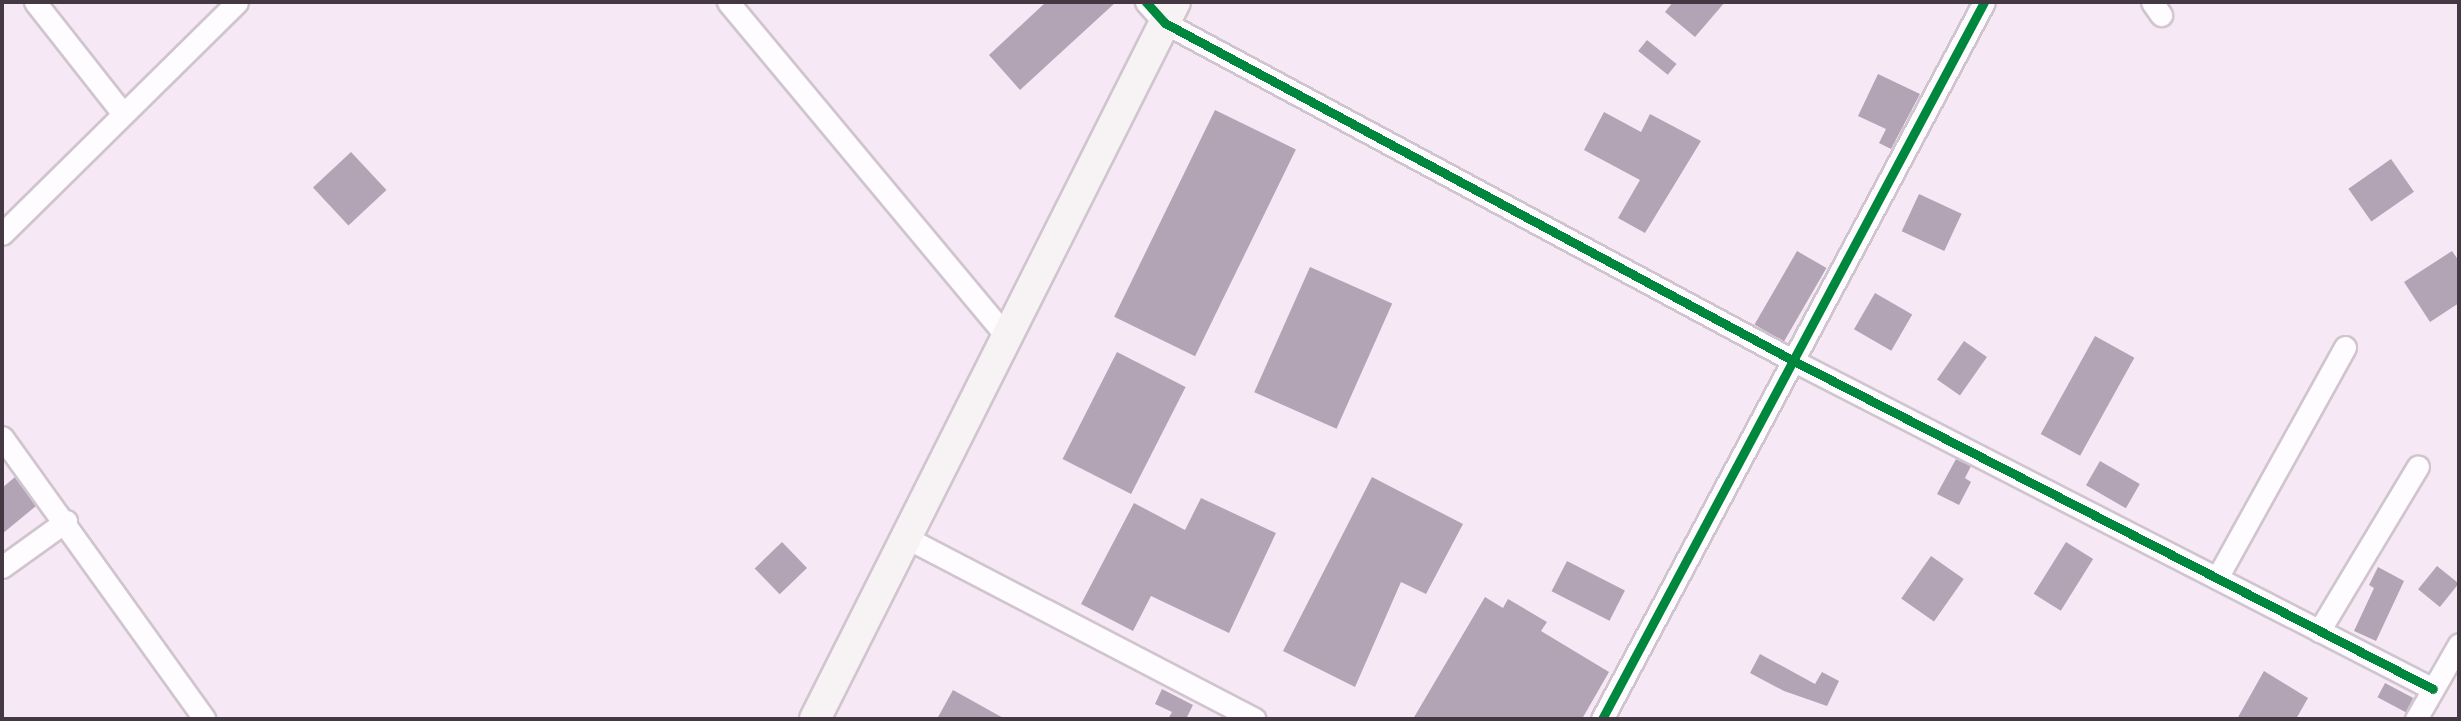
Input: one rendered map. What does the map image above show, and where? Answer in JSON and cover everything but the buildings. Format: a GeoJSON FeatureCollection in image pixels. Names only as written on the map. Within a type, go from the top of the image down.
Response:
{"type":"FeatureCollection","features":[{"type":"Feature","properties":{"kind":"street"},"geometry":{"type":"LineString","coordinates":[[36,2],[123,114]]}},
{"type":"Feature","properties":{"kind":"street"},"geometry":{"type":"LineString","coordinates":[[2,234],[237,2]]}},
{"type":"Feature","properties":{"kind":"street"},"geometry":{"type":"LineString","coordinates":[[728,2],[1005,334]]}},
{"type":"Feature","properties":{"kind":"street"},"geometry":{"type":"LineString","coordinates":[[1602,719],[1984,2]]}},
{"type":"Feature","properties":{"kind":"street"},"geometry":{"type":"LineString","coordinates":[[815,719],[1005,334],[1080,198],[1162,9],[1794,362],[2433,689]]}},
{"type":"Feature","properties":{"kind":"street"},"geometry":{"type":"LineString","coordinates":[[2217,578],[2345,347]]}},
{"type":"Feature","properties":{"kind":"street"},"geometry":{"type":"LineString","coordinates":[[2,438],[66,522],[205,719]]}},
{"type":"Feature","properties":{"kind":"street"},"geometry":{"type":"LineString","coordinates":[[2319,631],[2417,466]]}},
{"type":"Feature","properties":{"kind":"street"},"geometry":{"type":"LineString","coordinates":[[2,568],[66,522]]}},
{"type":"Feature","properties":{"kind":"street"},"geometry":{"type":"LineString","coordinates":[[905,537],[1254,719]]}},
{"type":"Feature","properties":{"kind":"street"},"geometry":{"type":"LineString","coordinates":[[2416,719],[2459,644]]}},
{"type":"Feature","properties":{"kind":"cycle path"},"geometry":{"type":"LineString","coordinates":[[1146,2],[1165,23],[1794,361],[2433,689]]}},
{"type":"Feature","properties":{"kind":"cycle path"},"geometry":{"type":"LineString","coordinates":[[1602,719],[1984,2]]}}]}
